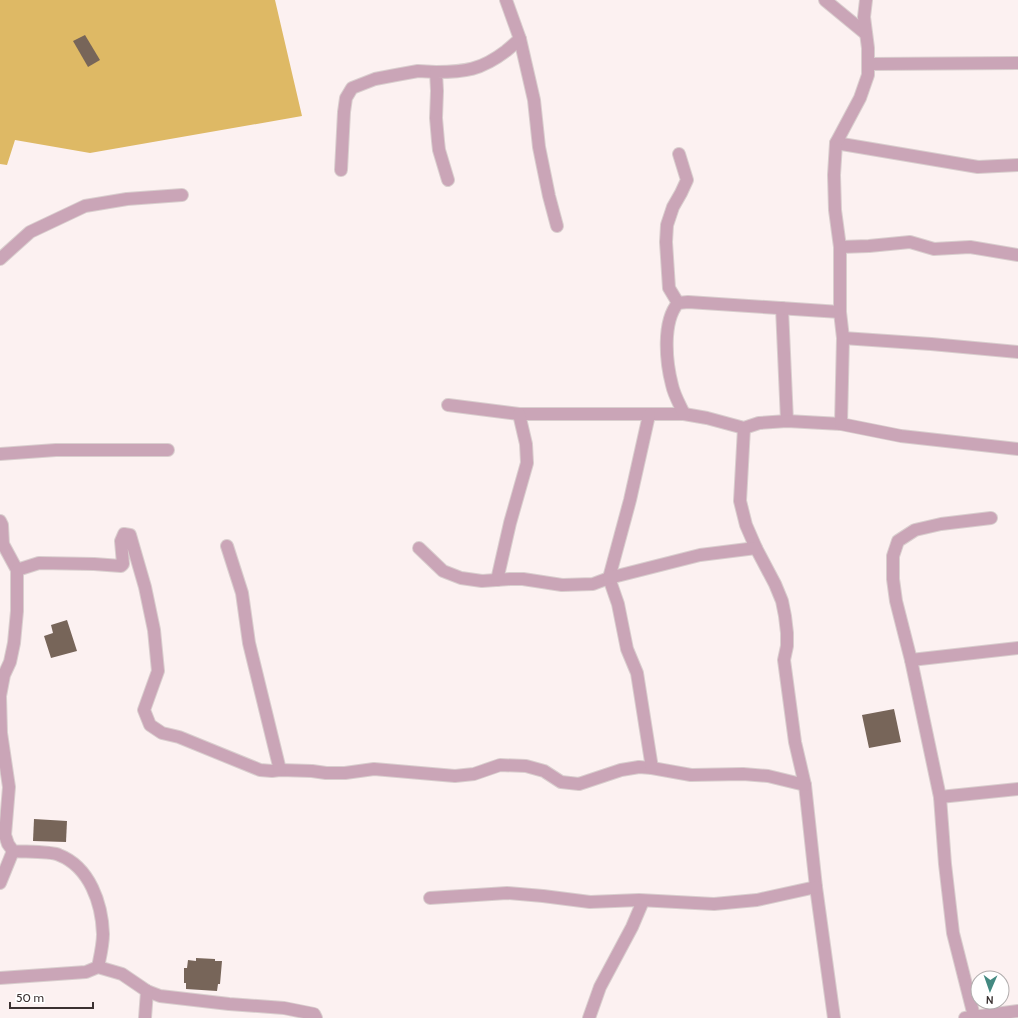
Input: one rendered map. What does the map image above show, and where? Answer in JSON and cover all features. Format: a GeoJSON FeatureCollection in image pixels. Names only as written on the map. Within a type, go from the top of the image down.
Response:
{"type":"FeatureCollection","features":[{"type":"Feature","properties":{"kind":"street"},"geometry":{"type":"LineString","coordinates":[[506,0],[520,39],[534,100],[539,147],[557,226]]}},
{"type":"Feature","properties":{"kind":"street"},"geometry":{"type":"LineString","coordinates":[[825,0],[865,33]]}},
{"type":"Feature","properties":{"kind":"street"},"geometry":{"type":"LineString","coordinates":[[841,424],[843,338],[840,312],[840,247],[835,210],[834,174],[836,143],[860,98],[868,75],[868,48],[864,17],[866,0]]}},
{"type":"Feature","properties":{"kind":"street"},"geometry":{"type":"LineString","coordinates":[[341,170],[344,112],[346,98],[352,88],[375,80],[418,71],[436,72],[468,70],[482,66],[506,51],[520,39]]}},
{"type":"Feature","properties":{"kind":"street"},"geometry":{"type":"LineString","coordinates":[[868,64],[1018,62]]}},
{"type":"Feature","properties":{"kind":"street"},"geometry":{"type":"LineString","coordinates":[[436,72],[436,118],[438,141],[439,150],[448,180]]}},
{"type":"Feature","properties":{"kind":"street"},"geometry":{"type":"LineString","coordinates":[[836,143],[978,167],[1018,165]]}},
{"type":"Feature","properties":{"kind":"street"},"geometry":{"type":"LineString","coordinates":[[678,303],[669,288],[666,242],[667,225],[673,207],[687,180],[679,154]]}},
{"type":"Feature","properties":{"kind":"street"},"geometry":{"type":"LineString","coordinates":[[0,258],[30,232],[85,206],[127,199],[182,195]]}},
{"type":"Feature","properties":{"kind":"street"},"geometry":{"type":"LineString","coordinates":[[840,247],[910,242],[934,249],[970,248],[1018,255]]}},
{"type":"Feature","properties":{"kind":"street"},"geometry":{"type":"LineString","coordinates":[[684,414],[672,386],[668,361],[667,331],[673,309],[678,303],[688,302],[840,312]]}},
{"type":"Feature","properties":{"kind":"street"},"geometry":{"type":"LineString","coordinates":[[782,308],[787,421]]}},
{"type":"Feature","properties":{"kind":"street"},"geometry":{"type":"LineString","coordinates":[[843,338],[1018,352]]}},
{"type":"Feature","properties":{"kind":"street"},"geometry":{"type":"LineString","coordinates":[[448,405],[519,414],[684,414],[707,418],[744,428],[759,423],[787,421],[841,424],[901,436],[1018,449]]}},
{"type":"Feature","properties":{"kind":"street"},"geometry":{"type":"LineString","coordinates":[[497,580],[510,524],[527,463],[526,444],[519,414]]}},
{"type":"Feature","properties":{"kind":"street"},"geometry":{"type":"LineString","coordinates":[[648,415],[630,500],[608,578],[618,604],[627,650],[637,673],[652,768]]}},
{"type":"Feature","properties":{"kind":"street"},"geometry":{"type":"LineString","coordinates":[[744,428],[740,501],[746,525],[782,601],[787,632],[787,646],[784,660],[795,742],[805,785],[816,887],[834,1018]]}},
{"type":"Feature","properties":{"kind":"street"},"geometry":{"type":"LineString","coordinates":[[0,454],[56,450],[168,450]]}},
{"type":"Feature","properties":{"kind":"street"},"geometry":{"type":"LineString","coordinates":[[991,518],[941,524],[914,530],[898,542],[893,556],[893,579],[896,601],[911,660],[940,797],[945,864],[954,933],[970,1017],[1018,1011]]}},
{"type":"Feature","properties":{"kind":"street"},"geometry":{"type":"LineString","coordinates":[[0,521],[2,525],[2,543],[17,570],[17,611],[14,643],[10,662],[4,675],[0,696],[1,732],[9,786],[5,835],[8,844],[13,851]]}},
{"type":"Feature","properties":{"kind":"street"},"geometry":{"type":"LineString","coordinates":[[17,570],[39,563],[121,566],[123,564],[121,541],[124,534],[130,535],[145,587],[154,630],[158,671],[144,710],[150,725],[162,733],[179,737],[260,770],[345,773],[374,769],[456,776],[474,774],[500,765],[506,765],[526,766],[544,771],[561,782],[579,784],[621,770],[639,767],[691,775],[743,774],[768,776],[805,785]]}},
{"type":"Feature","properties":{"kind":"street"},"geometry":{"type":"LineString","coordinates":[[227,546],[242,593],[249,643],[280,770]]}},
{"type":"Feature","properties":{"kind":"street"},"geometry":{"type":"LineString","coordinates":[[419,548],[443,571],[461,578],[482,581],[523,579],[562,585],[594,584],[608,578],[700,555],[756,548]]}},
{"type":"Feature","properties":{"kind":"street"},"geometry":{"type":"LineString","coordinates":[[911,660],[1018,648]]}},
{"type":"Feature","properties":{"kind":"street"},"geometry":{"type":"LineString","coordinates":[[940,797],[1018,789]]}},
{"type":"Feature","properties":{"kind":"street"},"geometry":{"type":"LineString","coordinates":[[0,883],[13,851]]}},
{"type":"Feature","properties":{"kind":"street"},"geometry":{"type":"LineString","coordinates":[[13,851],[58,854],[74,863],[89,881],[100,908],[103,935],[98,968]]}},
{"type":"Feature","properties":{"kind":"street"},"geometry":{"type":"LineString","coordinates":[[430,898],[508,893],[590,902],[643,900],[714,904],[757,900],[816,887]]}},
{"type":"Feature","properties":{"kind":"street"},"geometry":{"type":"LineString","coordinates":[[589,1018],[600,987],[632,928],[643,900]]}},
{"type":"Feature","properties":{"kind":"street"},"geometry":{"type":"LineString","coordinates":[[0,978],[86,972],[98,968],[122,974],[147,991],[160,996],[229,1004],[284,1008],[314,1014],[316,1018]]}},
{"type":"Feature","properties":{"kind":"street"},"geometry":{"type":"LineString","coordinates":[[145,1018],[147,991]]}},
{"type":"Feature","properties":{"kind":"shaded area"},"geometry":{"type":"Polygon","coordinates":[[[0,0],[275,0],[302,116],[90,153],[15,140],[7,165],[0,164],[0,0]]]}},
{"type":"Feature","properties":{"kind":"building"},"geometry":{"type":"Polygon","coordinates":[[[85,35],[100,60],[88,67],[73,41],[85,35]]]}},
{"type":"Feature","properties":{"kind":"building"},"geometry":{"type":"Polygon","coordinates":[[[67,620],[77,651],[51,658],[44,636],[53,633],[51,625],[67,620]]]}},
{"type":"Feature","properties":{"kind":"building"},"geometry":{"type":"Polygon","coordinates":[[[894,709],[901,742],[869,748],[862,715],[894,709]]]}},
{"type":"Feature","properties":{"kind":"building"},"geometry":{"type":"Polygon","coordinates":[[[34,819],[67,821],[66,842],[33,841],[34,819]]]}},
{"type":"Feature","properties":{"kind":"building"},"geometry":{"type":"Polygon","coordinates":[[[196,958],[222,961],[220,984],[218,984],[217,991],[186,989],[186,983],[184,983],[184,968],[187,968],[188,960],[196,961],[196,958]]]}}]}
